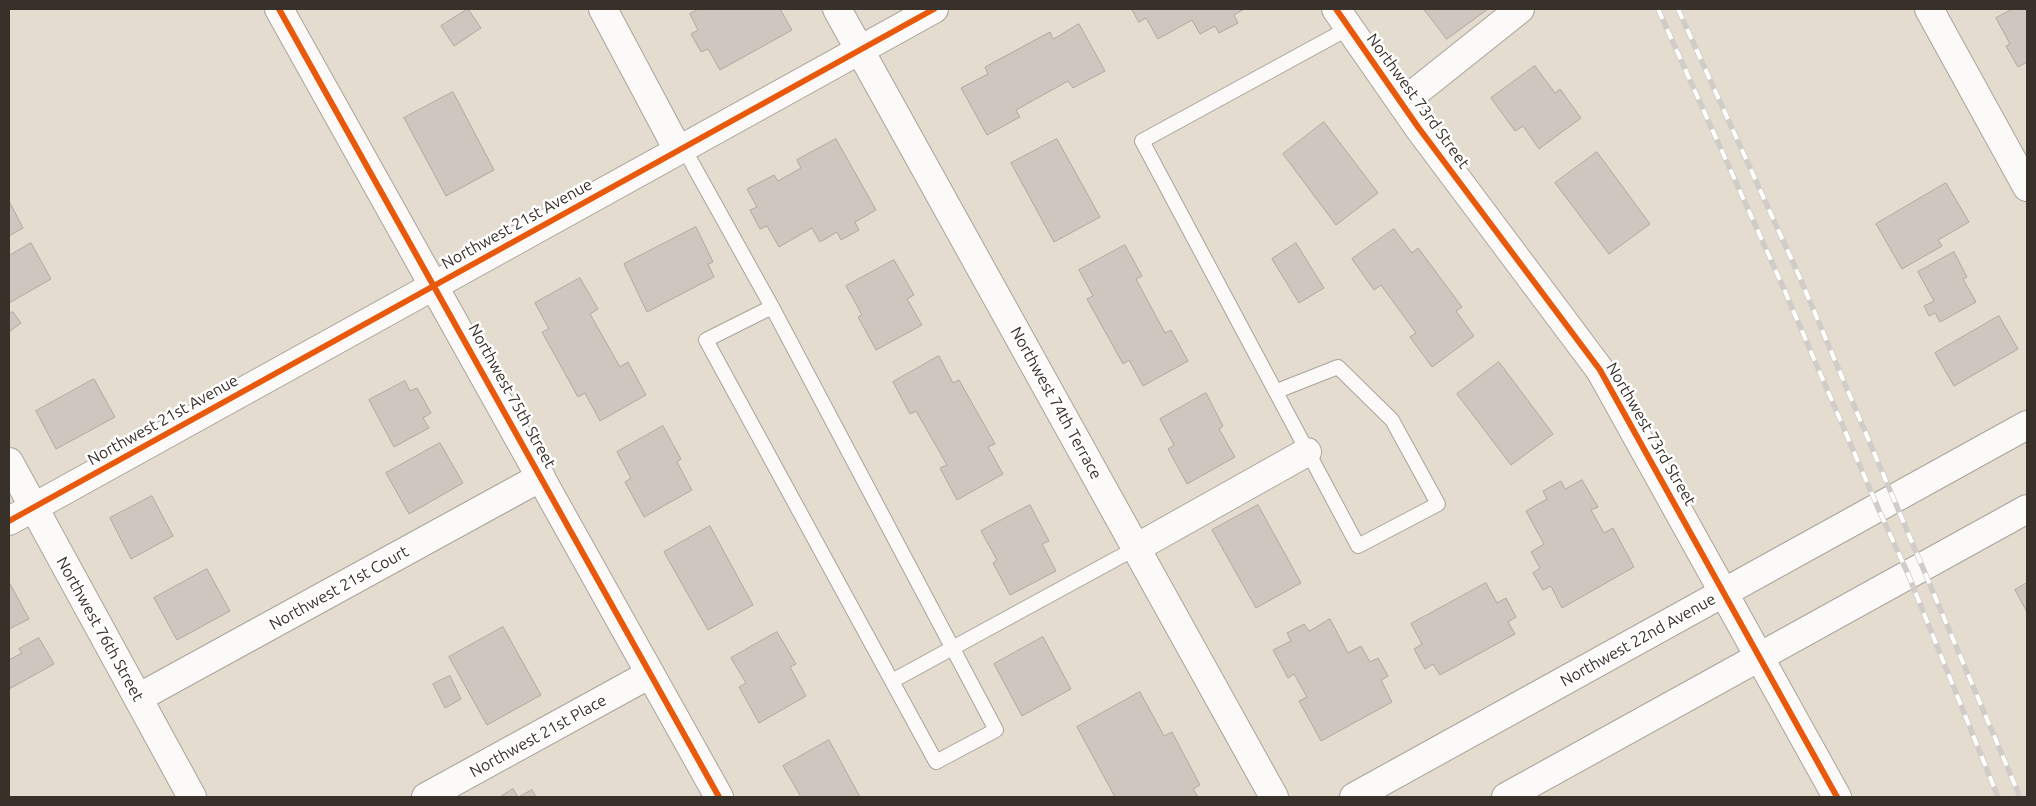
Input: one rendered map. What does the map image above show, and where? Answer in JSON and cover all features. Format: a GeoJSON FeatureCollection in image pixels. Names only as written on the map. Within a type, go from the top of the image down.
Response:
{"type":"FeatureCollection","features":[{"type":"Feature","properties":{"kind":"street","name":"Northwest 75th Street"},"geometry":{"type":"LineString","coordinates":[[279,9],[719,797]]}},
{"type":"Feature","properties":{"kind":"street"},"geometry":{"type":"LineString","coordinates":[[602,9],[680,148]]}},
{"type":"Feature","properties":{"kind":"street","name":"Northwest 74th Terrace"},"geometry":{"type":"LineString","coordinates":[[837,9],[1274,797]]}},
{"type":"Feature","properties":{"kind":"street","name":"Northwest 21st Avenue"},"geometry":{"type":"LineString","coordinates":[[9,521],[934,9]]}},
{"type":"Feature","properties":{"kind":"street","name":"Northwest 73rd Street"},"geometry":{"type":"LineString","coordinates":[[1402,103],[1520,9]]}},
{"type":"Feature","properties":{"kind":"street"},"geometry":{"type":"LineString","coordinates":[[1929,9],[2024,174]]}},
{"type":"Feature","properties":{"kind":"street","name":"Northwest 73rd Street"},"geometry":{"type":"LineString","coordinates":[[1342,18],[1402,103],[1600,370],[1837,797]]}},
{"type":"Feature","properties":{"kind":"street","name":"Northwest 22nd Avenue"},"geometry":{"type":"LineString","coordinates":[[1354,797],[2027,425]]}},
{"type":"Feature","properties":{"kind":"street"},"geometry":{"type":"LineString","coordinates":[[1136,548],[1307,452]]}},
{"type":"Feature","properties":{"kind":"street","name":"Northwest 76th Street"},"geometry":{"type":"LineString","coordinates":[[9,462],[192,797]]}},
{"type":"Feature","properties":{"kind":"street","name":"Northwest 21st Court"},"geometry":{"type":"LineString","coordinates":[[138,698],[541,478]]}},
{"type":"Feature","properties":{"kind":"street"},"geometry":{"type":"LineString","coordinates":[[1506,797],[2027,509]]}},
{"type":"Feature","properties":{"kind":"street","name":"Northwest 21st Place"},"geometry":{"type":"LineString","coordinates":[[426,797],[650,674]]}},
{"type":"Feature","properties":{"kind":"lane"},"geometry":{"type":"LineString","coordinates":[[1277,391],[1338,367],[1392,420],[1438,504],[1358,546],[1142,141],[1342,18]]}},
{"type":"Feature","properties":{"kind":"lane"},"geometry":{"type":"LineString","coordinates":[[680,148],[772,307],[996,730],[936,762],[706,340],[772,307]]}},
{"type":"Feature","properties":{"kind":"lane"},"geometry":{"type":"LineString","coordinates":[[892,681],[1136,548]]}},
{"type":"Feature","properties":{"kind":"building"},"geometry":{"type":"Polygon","coordinates":[[[468,9],[481,28],[454,46],[441,26],[468,9]]]}},
{"type":"Feature","properties":{"kind":"building"},"geometry":{"type":"Polygon","coordinates":[[[699,9],[780,9],[792,30],[720,70],[708,49],[701,52],[691,34],[698,30],[690,14],[699,9]]]}},
{"type":"Feature","properties":{"kind":"building"},"geometry":{"type":"Polygon","coordinates":[[[1132,9],[1244,9],[1234,15],[1238,23],[1219,33],[1215,26],[1200,34],[1192,20],[1158,39],[1146,18],[1139,22],[1132,9]]]}},
{"type":"Feature","properties":{"kind":"building"},"geometry":{"type":"Polygon","coordinates":[[[1424,9],[1488,9],[1447,39],[1424,9]]]}},
{"type":"Feature","properties":{"kind":"building"},"geometry":{"type":"Polygon","coordinates":[[[2013,9],[2027,9],[2027,62],[2018,67],[2006,46],[2010,44],[1996,18],[2013,9]]]}},
{"type":"Feature","properties":{"kind":"building"},"geometry":{"type":"Polygon","coordinates":[[[1079,24],[1105,71],[1073,88],[1068,81],[1016,110],[1020,117],[987,135],[961,88],[988,74],[985,67],[1050,32],[1053,39],[1079,24]]]}},
{"type":"Feature","properties":{"kind":"building"},"geometry":{"type":"Polygon","coordinates":[[[1535,66],[1555,93],[1560,89],[1581,118],[1539,149],[1523,126],[1515,131],[1491,98],[1535,66]]]}},
{"type":"Feature","properties":{"kind":"building"},"geometry":{"type":"Polygon","coordinates":[[[453,92],[494,170],[446,196],[404,118],[453,92]]]}},
{"type":"Feature","properties":{"kind":"building"},"geometry":{"type":"Polygon","coordinates":[[[1324,122],[1378,193],[1336,225],[1283,154],[1324,122]]]}},
{"type":"Feature","properties":{"kind":"building"},"geometry":{"type":"Polygon","coordinates":[[[836,139],[876,210],[855,222],[859,230],[841,240],[837,232],[820,242],[812,228],[779,247],[767,226],[760,229],[750,210],[757,207],[747,189],[774,175],[778,181],[801,168],[797,160],[836,139]]]}},
{"type":"Feature","properties":{"kind":"building"},"geometry":{"type":"Polygon","coordinates":[[[1057,139],[1100,217],[1054,242],[1011,163],[1057,139]]]}},
{"type":"Feature","properties":{"kind":"building"},"geometry":{"type":"Polygon","coordinates":[[[1597,152],[1650,224],[1609,254],[1555,183],[1597,152]]]}},
{"type":"Feature","properties":{"kind":"building"},"geometry":{"type":"Polygon","coordinates":[[[1946,183],[1969,222],[1938,240],[1942,246],[1902,269],[1876,224],[1946,183]]]}},
{"type":"Feature","properties":{"kind":"building"},"geometry":{"type":"Polygon","coordinates":[[[9,201],[23,228],[9,236],[9,201]]]}},
{"type":"Feature","properties":{"kind":"building"},"geometry":{"type":"Polygon","coordinates":[[[696,227],[713,262],[708,264],[714,277],[647,312],[624,264],[696,227]]]}},
{"type":"Feature","properties":{"kind":"building"},"geometry":{"type":"Polygon","coordinates":[[[1394,229],[1412,253],[1418,248],[1462,307],[1456,311],[1474,336],[1432,367],[1410,337],[1416,333],[1381,285],[1374,290],[1352,259],[1394,229]]]}},
{"type":"Feature","properties":{"kind":"building"},"geometry":{"type":"Polygon","coordinates":[[[31,243],[51,279],[9,303],[9,256],[31,243]]]}},
{"type":"Feature","properties":{"kind":"building"},"geometry":{"type":"Polygon","coordinates":[[[1296,243],[1324,288],[1299,303],[1272,259],[1296,243]]]}},
{"type":"Feature","properties":{"kind":"building"},"geometry":{"type":"Polygon","coordinates":[[[1125,245],[1142,276],[1136,279],[1165,333],[1171,330],[1188,361],[1143,386],[1129,360],[1123,364],[1087,299],[1093,296],[1079,270],[1125,245]]]}},
{"type":"Feature","properties":{"kind":"building"},"geometry":{"type":"Polygon","coordinates":[[[1954,252],[1967,277],[1963,279],[1976,302],[1940,322],[1935,313],[1929,316],[1924,306],[1934,301],[1918,272],[1954,252]]]}},
{"type":"Feature","properties":{"kind":"building"},"geometry":{"type":"Polygon","coordinates":[[[894,260],[914,295],[907,299],[922,325],[876,350],[858,317],[862,315],[846,286],[894,260]]]}},
{"type":"Feature","properties":{"kind":"building"},"geometry":{"type":"Polygon","coordinates":[[[580,278],[598,309],[590,314],[620,367],[628,362],[646,395],[600,421],[585,393],[578,397],[542,332],[549,329],[535,303],[580,278]]]}},
{"type":"Feature","properties":{"kind":"building"},"geometry":{"type":"Polygon","coordinates":[[[13,312],[21,323],[9,332],[9,314],[13,312]]]}},
{"type":"Feature","properties":{"kind":"building"},"geometry":{"type":"Polygon","coordinates":[[[1999,316],[2018,349],[1954,386],[1935,353],[1999,316]]]}},
{"type":"Feature","properties":{"kind":"building"},"geometry":{"type":"Polygon","coordinates":[[[939,356],[953,383],[959,380],[995,444],[988,447],[1003,474],[957,500],[940,468],[947,465],[916,411],[910,414],[893,382],[939,356]]]}},
{"type":"Feature","properties":{"kind":"building"},"geometry":{"type":"Polygon","coordinates":[[[1499,362],[1553,434],[1511,465],[1457,394],[1499,362]]]}},
{"type":"Feature","properties":{"kind":"building"},"geometry":{"type":"Polygon","coordinates":[[[94,379],[115,417],[56,449],[36,411],[94,379]]]}},
{"type":"Feature","properties":{"kind":"building"},"geometry":{"type":"Polygon","coordinates":[[[405,381],[410,391],[417,388],[431,413],[423,418],[429,428],[394,447],[369,400],[405,381]]]}},
{"type":"Feature","properties":{"kind":"building"},"geometry":{"type":"Polygon","coordinates":[[[1206,393],[1223,426],[1219,429],[1235,457],[1187,484],[1168,449],[1174,445],[1160,419],[1206,393]]]}},
{"type":"Feature","properties":{"kind":"building"},"geometry":{"type":"Polygon","coordinates":[[[663,426],[681,459],[677,462],[692,490],[644,517],[625,482],[631,478],[617,452],[663,426]]]}},
{"type":"Feature","properties":{"kind":"building"},"geometry":{"type":"Polygon","coordinates":[[[440,443],[463,483],[409,514],[386,473],[440,443]]]}},
{"type":"Feature","properties":{"kind":"building"},"geometry":{"type":"Polygon","coordinates":[[[1582,480],[1598,507],[1591,510],[1604,533],[1613,528],[1634,567],[1562,608],[1551,586],[1543,590],[1533,573],[1540,568],[1531,552],[1544,544],[1526,511],[1547,499],[1543,491],[1561,481],[1565,489],[1582,480]]]}},
{"type":"Feature","properties":{"kind":"building"},"geometry":{"type":"Polygon","coordinates":[[[152,496],[173,536],[131,559],[110,518],[152,496]]]}},
{"type":"Feature","properties":{"kind":"building"},"geometry":{"type":"Polygon","coordinates":[[[1030,505],[1049,541],[1042,544],[1056,571],[1010,595],[993,563],[997,560],[981,531],[1030,505]]]}},
{"type":"Feature","properties":{"kind":"building"},"geometry":{"type":"Polygon","coordinates":[[[1258,505],[1301,583],[1256,608],[1212,530],[1258,505]]]}},
{"type":"Feature","properties":{"kind":"building"},"geometry":{"type":"Polygon","coordinates":[[[710,526],[753,605],[708,630],[664,552],[710,526]]]}},
{"type":"Feature","properties":{"kind":"building"},"geometry":{"type":"Polygon","coordinates":[[[207,569],[230,611],[177,640],[154,598],[207,569]]]}},
{"type":"Feature","properties":{"kind":"building"},"geometry":{"type":"Polygon","coordinates":[[[9,582],[29,619],[9,629],[9,582]]]}},
{"type":"Feature","properties":{"kind":"building"},"geometry":{"type":"Polygon","coordinates":[[[1486,583],[1497,603],[1506,598],[1516,617],[1508,622],[1515,634],[1440,675],[1433,664],[1425,669],[1414,649],[1422,644],[1411,624],[1486,583]]]}},
{"type":"Feature","properties":{"kind":"building"},"geometry":{"type":"Polygon","coordinates":[[[2027,583],[2027,612],[2015,590],[2027,583]]]}},
{"type":"Feature","properties":{"kind":"building"},"geometry":{"type":"Polygon","coordinates":[[[1330,619],[1348,653],[1361,646],[1370,662],[1378,658],[1388,676],[1381,680],[1392,702],[1321,741],[1299,701],[1307,697],[1294,674],[1288,678],[1273,650],[1291,641],[1287,633],[1304,624],[1309,631],[1330,619]]]}},
{"type":"Feature","properties":{"kind":"building"},"geometry":{"type":"Polygon","coordinates":[[[503,627],[541,695],[487,725],[449,657],[503,627]]]}},
{"type":"Feature","properties":{"kind":"building"},"geometry":{"type":"Polygon","coordinates":[[[777,632],[796,664],[790,667],[806,696],[759,723],[739,687],[746,683],[731,658],[777,632]]]}},
{"type":"Feature","properties":{"kind":"building"},"geometry":{"type":"Polygon","coordinates":[[[1043,637],[1071,689],[1022,716],[994,664],[1043,637]]]}},
{"type":"Feature","properties":{"kind":"building"},"geometry":{"type":"Polygon","coordinates":[[[39,638],[54,664],[9,689],[9,660],[22,653],[19,649],[39,638]]]}},
{"type":"Feature","properties":{"kind":"building"},"geometry":{"type":"Polygon","coordinates":[[[450,676],[461,699],[445,708],[433,684],[450,676]]]}},
{"type":"Feature","properties":{"kind":"building"},"geometry":{"type":"Polygon","coordinates":[[[1140,692],[1164,736],[1172,732],[1200,785],[1193,789],[1198,797],[1115,797],[1077,727],[1140,692]]]}},
{"type":"Feature","properties":{"kind":"building"},"geometry":{"type":"Polygon","coordinates":[[[829,740],[860,797],[801,797],[783,766],[829,740]]]}},
{"type":"Feature","properties":{"kind":"building"},"geometry":{"type":"Polygon","coordinates":[[[513,789],[518,797],[500,797],[513,789]]]}},
{"type":"Feature","properties":{"kind":"building"},"geometry":{"type":"Polygon","coordinates":[[[532,790],[536,797],[519,797],[532,790]]]}},
{"type":"Feature","properties":{"kind":"railway"},"geometry":{"type":"LineString","coordinates":[[1658,9],[1784,289],[1908,574],[1998,797]]}},
{"type":"Feature","properties":{"kind":"railway"},"geometry":{"type":"LineString","coordinates":[[1678,9],[1800,278],[2020,797]]}},
{"type":"Feature","properties":{"kind":"cycle path"},"geometry":{"type":"LineString","coordinates":[[279,9],[719,797]]}},
{"type":"Feature","properties":{"kind":"cycle path"},"geometry":{"type":"LineString","coordinates":[[9,521],[934,9]]}},
{"type":"Feature","properties":{"kind":"cycle path"},"geometry":{"type":"LineString","coordinates":[[1336,9],[1418,127],[1600,370],[1837,797]]}}]}
